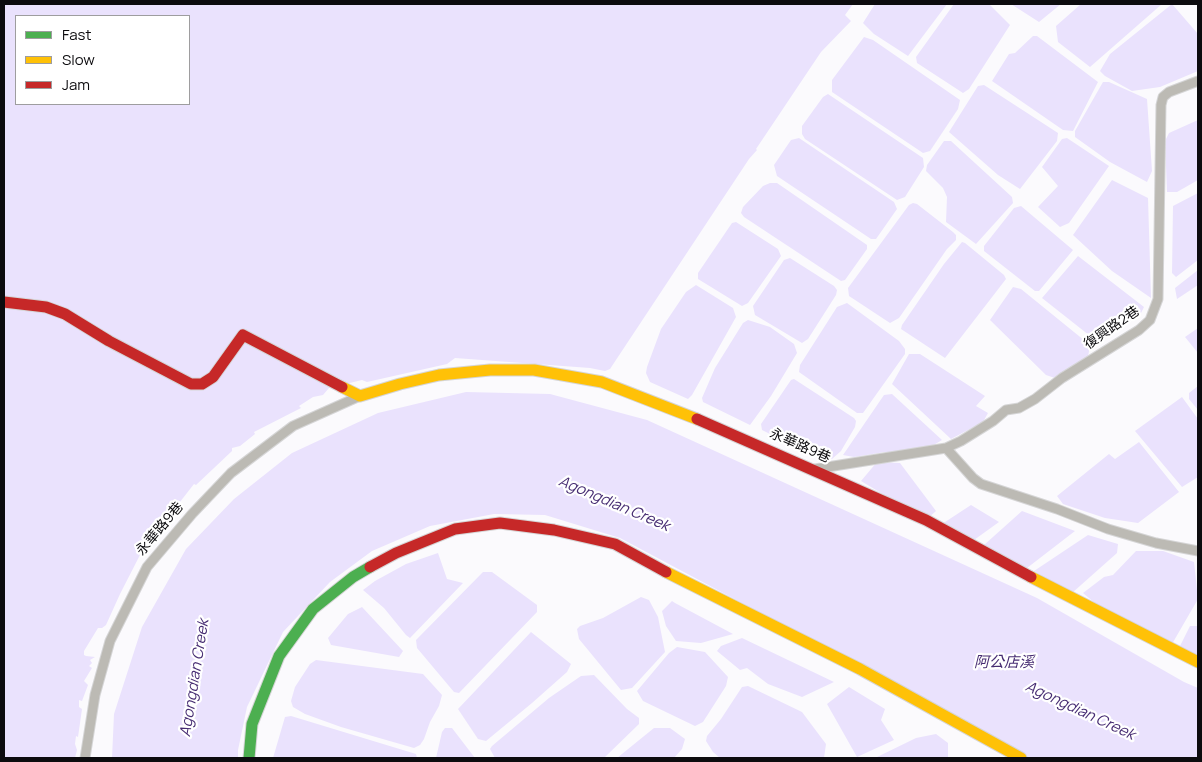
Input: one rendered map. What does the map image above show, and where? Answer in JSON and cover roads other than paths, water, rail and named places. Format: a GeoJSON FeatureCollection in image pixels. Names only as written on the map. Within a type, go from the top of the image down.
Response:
{"type":"FeatureCollection","features":[{"type":"Feature","properties":{"kind":"street","name":"復興路2巷"},"geometry":{"type":"LineString","coordinates":[[815,469],[946,448],[994,421],[1006,410],[1019,408],[1035,399],[1062,378],[1139,330],[1150,320],[1158,299],[1161,105],[1163,97],[1169,92],[1198,81]]}},
{"type":"Feature","properties":{"kind":"street"},"geometry":{"type":"LineString","coordinates":[[4,302],[22,302],[46,307],[65,314],[109,342],[174,377],[191,384],[202,384],[213,377],[243,335],[360,396]]}},
{"type":"Feature","properties":{"kind":"street","name":"永華路9巷"},"geometry":{"type":"LineString","coordinates":[[85,758],[95,695],[110,641],[147,567],[192,514],[231,473],[293,426],[360,396],[439,374],[490,370],[534,370],[602,382],[726,430],[926,520],[1012,567],[1198,662]]}},
{"type":"Feature","properties":{"kind":"street"},"geometry":{"type":"LineString","coordinates":[[946,448],[973,478],[981,484],[1057,509],[1108,529],[1156,543],[1198,552]]}},
{"type":"Feature","properties":{"kind":"street"},"geometry":{"type":"LineString","coordinates":[[249,758],[252,724],[279,656],[313,609],[353,577],[396,553],[455,529],[500,523],[554,530],[615,544],[690,585],[860,669],[1021,758]]}},
{"type":"Feature","properties":{"kind":"water"},"geometry":{"type":"Polygon","coordinates":[[[4,4],[853,4],[845,15],[851,21],[821,52],[610,369],[605,371],[590,368],[455,358],[447,364],[367,382],[362,380],[329,388],[323,395],[313,397],[299,406],[301,408],[254,432],[255,434],[240,446],[232,448],[232,451],[196,485],[194,484],[143,553],[141,553],[106,625],[98,628],[84,651],[84,655],[95,657],[90,660],[92,663],[89,666],[92,668],[84,681],[88,685],[82,701],[79,700],[79,707],[82,709],[78,737],[76,736],[75,744],[77,750],[75,758],[4,758],[4,4]]]}},
{"type":"Feature","properties":{"kind":"water"},"geometry":{"type":"Polygon","coordinates":[[[875,4],[947,4],[908,56],[874,34],[863,23],[875,4]]]}},
{"type":"Feature","properties":{"kind":"water"},"geometry":{"type":"Polygon","coordinates":[[[954,4],[989,4],[1010,25],[969,89],[963,93],[917,63],[916,57],[954,4]]]}},
{"type":"Feature","properties":{"kind":"water"},"geometry":{"type":"Polygon","coordinates":[[[1011,4],[1061,4],[1039,22],[1011,4]]]}},
{"type":"Feature","properties":{"kind":"water"},"geometry":{"type":"Polygon","coordinates":[[[1081,4],[1162,4],[1090,67],[1058,42],[1056,26],[1081,4]]]}},
{"type":"Feature","properties":{"kind":"water"},"geometry":{"type":"Polygon","coordinates":[[[1172,4],[1198,34],[1198,71],[1160,87],[1132,91],[1105,76],[1100,71],[1110,54],[1172,4]]]}},
{"type":"Feature","properties":{"kind":"water"},"geometry":{"type":"Polygon","coordinates":[[[1033,36],[1037,36],[1098,82],[1073,131],[1063,130],[992,81],[1009,54],[1015,53],[1033,36]]]}},
{"type":"Feature","properties":{"kind":"water"},"geometry":{"type":"Polygon","coordinates":[[[864,37],[873,40],[960,100],[958,109],[930,151],[923,153],[832,92],[832,80],[864,37]]]}},
{"type":"Feature","properties":{"kind":"water"},"geometry":{"type":"Polygon","coordinates":[[[1103,82],[1109,82],[1147,99],[1152,171],[1147,182],[1110,162],[1075,137],[1075,131],[1103,82]]]}},
{"type":"Feature","properties":{"kind":"water"},"geometry":{"type":"Polygon","coordinates":[[[984,85],[1058,133],[1057,141],[1020,189],[998,175],[949,132],[978,86],[984,85]]]}},
{"type":"Feature","properties":{"kind":"water"},"geometry":{"type":"Polygon","coordinates":[[[828,94],[923,158],[924,167],[905,197],[897,200],[805,139],[802,134],[802,126],[823,97],[828,94]]]}},
{"type":"Feature","properties":{"kind":"water"},"geometry":{"type":"Polygon","coordinates":[[[1198,120],[1198,180],[1177,192],[1167,192],[1165,141],[1169,133],[1198,120]]]}},
{"type":"Feature","properties":{"kind":"water"},"geometry":{"type":"Polygon","coordinates":[[[799,138],[894,202],[897,209],[876,239],[871,239],[777,176],[774,165],[791,140],[799,138]]]}},
{"type":"Feature","properties":{"kind":"water"},"geometry":{"type":"Polygon","coordinates":[[[1067,138],[1109,166],[1069,223],[1060,227],[1038,207],[1058,186],[1042,167],[1062,139],[1067,138]]]}},
{"type":"Feature","properties":{"kind":"water"},"geometry":{"type":"Polygon","coordinates":[[[944,141],[951,141],[1012,197],[1013,203],[976,244],[946,222],[947,197],[943,188],[926,171],[927,165],[944,141]]]}},
{"type":"Feature","properties":{"kind":"water"},"geometry":{"type":"Polygon","coordinates":[[[1112,180],[1148,198],[1151,298],[1112,271],[1073,235],[1112,180]]]}},
{"type":"Feature","properties":{"kind":"water"},"geometry":{"type":"Polygon","coordinates":[[[777,183],[867,245],[867,249],[845,280],[841,281],[744,217],[741,213],[743,207],[763,186],[777,183]]]}},
{"type":"Feature","properties":{"kind":"water"},"geometry":{"type":"Polygon","coordinates":[[[1198,193],[1198,260],[1176,277],[1172,273],[1173,206],[1198,193]]]}},
{"type":"Feature","properties":{"kind":"water"},"geometry":{"type":"Polygon","coordinates":[[[917,204],[953,232],[956,235],[956,240],[947,249],[899,318],[890,323],[849,296],[848,288],[909,205],[917,204]]]}},
{"type":"Feature","properties":{"kind":"water"},"geometry":{"type":"Polygon","coordinates":[[[1021,206],[1073,250],[1039,291],[1035,291],[984,251],[984,246],[1014,208],[1021,206]]]}},
{"type":"Feature","properties":{"kind":"water"},"geometry":{"type":"Polygon","coordinates":[[[736,222],[778,249],[781,256],[748,303],[742,306],[698,279],[698,273],[732,223],[736,222]]]}},
{"type":"Feature","properties":{"kind":"water"},"geometry":{"type":"Polygon","coordinates":[[[962,242],[1004,275],[1006,279],[945,358],[901,329],[944,264],[962,242]]]}},
{"type":"Feature","properties":{"kind":"water"},"geometry":{"type":"Polygon","coordinates":[[[1078,256],[1144,307],[1141,313],[1099,343],[1042,298],[1078,256]]]}},
{"type":"Feature","properties":{"kind":"water"},"geometry":{"type":"Polygon","coordinates":[[[790,258],[834,286],[837,290],[836,295],[808,339],[802,343],[755,315],[753,306],[784,260],[790,258]]]}},
{"type":"Feature","properties":{"kind":"water"},"geometry":{"type":"Polygon","coordinates":[[[1198,270],[1198,285],[1177,299],[1175,288],[1198,270]]]}},
{"type":"Feature","properties":{"kind":"water"},"geometry":{"type":"Polygon","coordinates":[[[696,285],[733,308],[736,317],[688,399],[650,382],[646,373],[661,329],[686,292],[696,285]]]}},
{"type":"Feature","properties":{"kind":"water"},"geometry":{"type":"Polygon","coordinates":[[[1013,287],[1021,289],[1090,345],[1088,357],[1055,378],[1046,375],[990,320],[1013,287]]]}},
{"type":"Feature","properties":{"kind":"water"},"geometry":{"type":"Polygon","coordinates":[[[847,303],[899,341],[905,349],[905,354],[863,413],[857,413],[799,372],[800,365],[837,307],[847,303]]]}},
{"type":"Feature","properties":{"kind":"water"},"geometry":{"type":"Polygon","coordinates":[[[748,320],[770,327],[794,344],[797,353],[771,396],[750,425],[703,402],[702,398],[715,368],[743,323],[748,320]]]}},
{"type":"Feature","properties":{"kind":"water"},"geometry":{"type":"Polygon","coordinates":[[[1198,328],[1198,353],[1185,337],[1198,328]]]}},
{"type":"Feature","properties":{"kind":"water"},"geometry":{"type":"Polygon","coordinates":[[[909,354],[920,354],[985,396],[976,406],[988,413],[983,422],[951,439],[892,384],[909,354]]]}},
{"type":"Feature","properties":{"kind":"water"},"geometry":{"type":"Polygon","coordinates":[[[794,379],[856,421],[855,427],[841,451],[832,459],[822,460],[762,430],[761,424],[791,380],[794,379]]]}},
{"type":"Feature","properties":{"kind":"water"},"geometry":{"type":"Polygon","coordinates":[[[1198,386],[1198,410],[1189,399],[1189,393],[1198,386]]]}},
{"type":"Feature","properties":{"kind":"water","name":"阿公店溪"},"geometry":{"type":"Polygon","coordinates":[[[466,392],[550,394],[647,420],[1037,598],[1184,682],[1198,688],[1198,758],[1027,758],[849,660],[620,538],[545,515],[494,514],[430,526],[372,551],[330,582],[283,632],[247,707],[238,758],[112,758],[114,714],[142,627],[186,549],[234,499],[292,453],[378,413],[466,392]]]}},
{"type":"Feature","properties":{"kind":"water"},"geometry":{"type":"Polygon","coordinates":[[[892,394],[942,440],[932,446],[902,453],[885,452],[854,457],[843,455],[884,395],[892,394]]]}},
{"type":"Feature","properties":{"kind":"water"},"geometry":{"type":"Polygon","coordinates":[[[1182,397],[1198,419],[1198,477],[1182,487],[1135,431],[1182,397]]]}},
{"type":"Feature","properties":{"kind":"water"},"geometry":{"type":"Polygon","coordinates":[[[1139,442],[1179,492],[1138,523],[1105,518],[1063,504],[1057,496],[1109,454],[1115,459],[1139,442]]]}},
{"type":"Feature","properties":{"kind":"water"},"geometry":{"type":"Polygon","coordinates":[[[877,462],[900,463],[936,511],[926,520],[861,481],[877,462]]]}},
{"type":"Feature","properties":{"kind":"water"},"geometry":{"type":"Polygon","coordinates":[[[971,505],[999,522],[974,540],[942,524],[971,505]]]}},
{"type":"Feature","properties":{"kind":"water"},"geometry":{"type":"Polygon","coordinates":[[[1022,511],[1075,531],[1027,568],[984,545],[1022,511]]]}},
{"type":"Feature","properties":{"kind":"water"},"geometry":{"type":"Polygon","coordinates":[[[1088,535],[1118,544],[1117,553],[1072,593],[1034,571],[1088,535]]]}},
{"type":"Feature","properties":{"kind":"water"},"geometry":{"type":"Polygon","coordinates":[[[1136,551],[1163,551],[1194,562],[1198,599],[1172,644],[1096,604],[1083,593],[1104,577],[1113,575],[1136,551]]]}},
{"type":"Feature","properties":{"kind":"water"},"geometry":{"type":"Polygon","coordinates":[[[438,553],[447,579],[463,583],[410,638],[384,608],[363,590],[406,564],[438,553]]]}},
{"type":"Feature","properties":{"kind":"water"},"geometry":{"type":"Polygon","coordinates":[[[483,572],[492,572],[537,605],[537,612],[459,693],[454,692],[417,648],[416,640],[483,572]]]}},
{"type":"Feature","properties":{"kind":"water"},"geometry":{"type":"Polygon","coordinates":[[[641,597],[649,600],[658,617],[665,652],[632,688],[621,690],[579,639],[577,629],[580,626],[603,618],[641,597]]]}},
{"type":"Feature","properties":{"kind":"water"},"geometry":{"type":"Polygon","coordinates":[[[672,601],[733,634],[701,643],[676,641],[666,626],[662,611],[672,601]]]}},
{"type":"Feature","properties":{"kind":"water"},"geometry":{"type":"Polygon","coordinates":[[[362,607],[403,651],[399,657],[331,645],[328,638],[348,614],[362,607]]]}},
{"type":"Feature","properties":{"kind":"water"},"geometry":{"type":"Polygon","coordinates":[[[1190,626],[1198,626],[1198,656],[1180,646],[1190,626]]]}},
{"type":"Feature","properties":{"kind":"water"},"geometry":{"type":"Polygon","coordinates":[[[531,632],[571,664],[567,672],[486,741],[478,739],[458,709],[531,632]]]}},
{"type":"Feature","properties":{"kind":"water"},"geometry":{"type":"Polygon","coordinates":[[[742,638],[834,682],[802,697],[768,684],[747,668],[740,670],[717,651],[721,646],[742,638]]]}},
{"type":"Feature","properties":{"kind":"water"},"geometry":{"type":"Polygon","coordinates":[[[677,647],[705,652],[728,677],[726,686],[703,722],[695,726],[643,701],[637,691],[669,653],[677,647]]]}},
{"type":"Feature","properties":{"kind":"water"},"geometry":{"type":"Polygon","coordinates":[[[316,660],[423,674],[442,695],[439,706],[420,745],[414,748],[341,727],[305,714],[293,707],[291,701],[295,687],[310,664],[316,660]]]}},
{"type":"Feature","properties":{"kind":"water"},"geometry":{"type":"Polygon","coordinates":[[[594,675],[627,709],[639,718],[639,724],[604,758],[495,758],[490,749],[492,746],[549,698],[581,676],[594,675]]]}},
{"type":"Feature","properties":{"kind":"water"},"geometry":{"type":"Polygon","coordinates":[[[748,686],[802,712],[826,744],[824,758],[720,758],[713,752],[706,741],[707,736],[721,719],[742,687],[748,686]]]}},
{"type":"Feature","properties":{"kind":"water"},"geometry":{"type":"Polygon","coordinates":[[[849,687],[885,709],[881,720],[894,740],[857,757],[827,704],[849,687]]]}},
{"type":"Feature","properties":{"kind":"water"},"geometry":{"type":"Polygon","coordinates":[[[291,716],[416,754],[417,758],[273,758],[285,717],[291,716]]]}},
{"type":"Feature","properties":{"kind":"water"},"geometry":{"type":"Polygon","coordinates":[[[445,728],[452,728],[475,758],[436,758],[442,732],[445,728]]]}},
{"type":"Feature","properties":{"kind":"water"},"geometry":{"type":"Polygon","coordinates":[[[654,728],[670,728],[685,739],[682,749],[674,758],[617,758],[654,728]]]}},
{"type":"Feature","properties":{"kind":"water"},"geometry":{"type":"Polygon","coordinates":[[[936,734],[948,743],[948,758],[875,758],[916,738],[936,734]]]}},
{"type":"Feature","properties":{"kind":"water label","name":"Agongdian Creek"},"geometry":{"type":"Point","coordinates":[614,504]}},
{"type":"Feature","properties":{"kind":"water label","name":"Agongdian Creek"},"geometry":{"type":"Point","coordinates":[195,678]}},
{"type":"Feature","properties":{"kind":"water label","name":"Agongdian Creek"},"geometry":{"type":"Point","coordinates":[1080,711]}}]}
